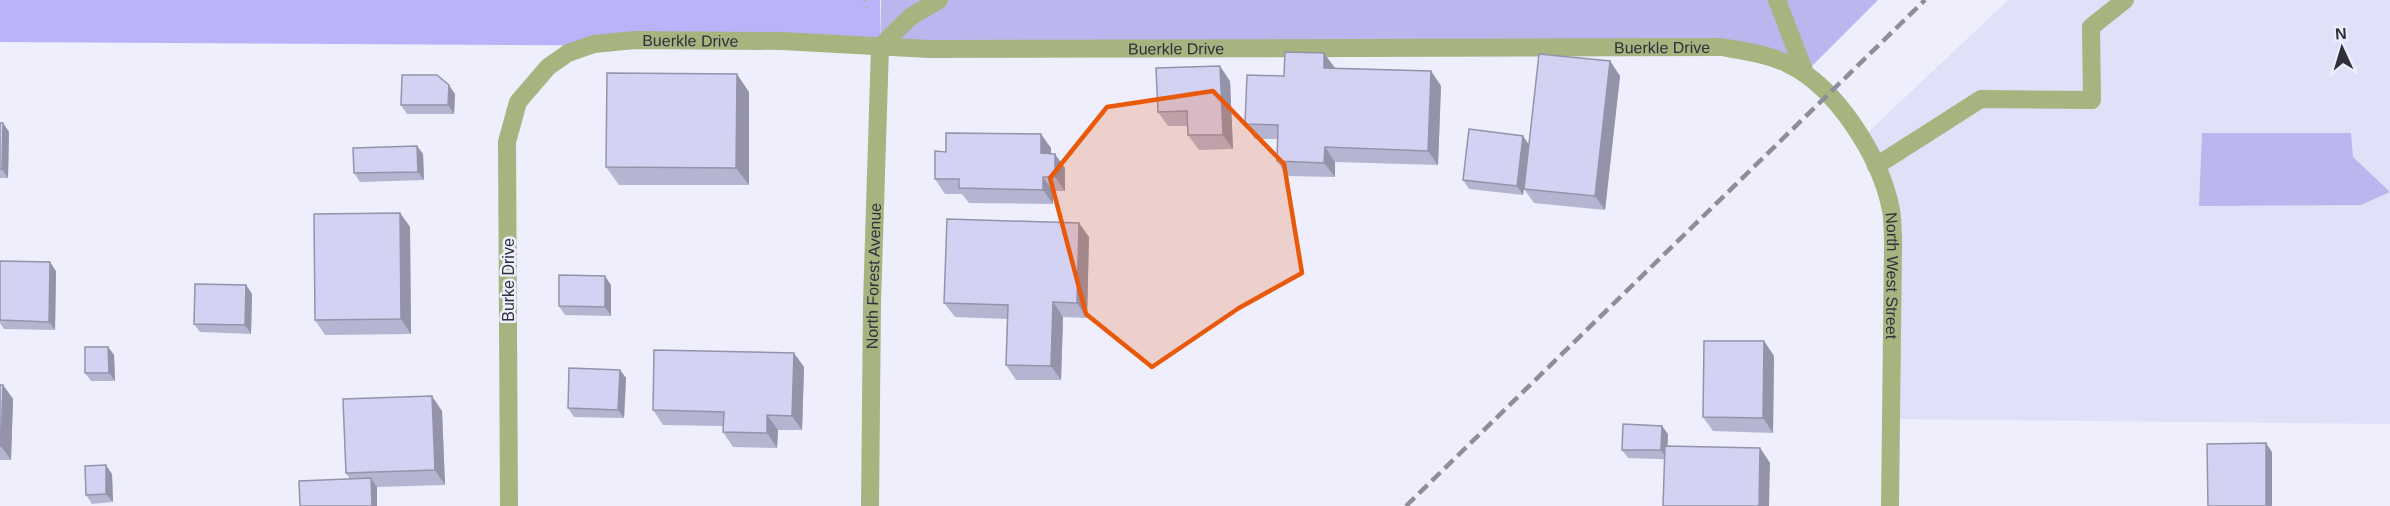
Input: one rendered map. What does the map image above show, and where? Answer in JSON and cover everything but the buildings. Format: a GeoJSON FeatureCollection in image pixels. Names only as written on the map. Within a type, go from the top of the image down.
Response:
{"type":"FeatureCollection","features":[{"type":"Feature","properties":{"kind":"street"},"geometry":{"type":"LineString","coordinates":[[880,47],[910,17],[939,0]]}},
{"type":"Feature","properties":{"kind":"street"},"geometry":{"type":"LineString","coordinates":[[1777,0],[1804,73]]}},
{"type":"Feature","properties":{"kind":"street"},"geometry":{"type":"LineString","coordinates":[[1876,166],[1981,99],[2092,100],[2091,27],[2125,0]]}},
{"type":"Feature","properties":{"kind":"street","name":"Buerkle Drive"},"geometry":{"type":"LineString","coordinates":[[548,67],[568,53],[594,44],[635,40],[782,41],[929,49],[1721,47],[1785,62],[1804,73]]}},
{"type":"Feature","properties":{"kind":"street","name":"North Forest Avenue"},"geometry":{"type":"LineString","coordinates":[[870,506],[872,303],[880,47]]}},
{"type":"Feature","properties":{"kind":"street","name":"Burke Drive"},"geometry":{"type":"LineString","coordinates":[[509,506],[507,142],[518,102],[548,67]]}},
{"type":"Feature","properties":{"kind":"street","name":"North West Street"},"geometry":{"type":"LineString","coordinates":[[1804,73],[1829,93],[1862,138],[1876,166],[1891,211],[1893,247],[1890,506]]}},
{"type":"Feature","properties":{"kind":"highlighted area"},"geometry":{"type":"Polygon","coordinates":[[[1213,91],[1284,164],[1302,273],[1239,308],[1152,367],[1086,314],[1050,178],[1107,107],[1213,91]]]}},
{"type":"Feature","properties":{"kind":"shaded area"},"geometry":{"type":"Polygon","coordinates":[[[0,0],[880,0],[880,47],[0,42],[0,0]]]}},
{"type":"Feature","properties":{"kind":"shaded area"},"geometry":{"type":"Polygon","coordinates":[[[881,0],[1878,0],[1805,73],[1721,47],[880,47],[881,0]]]}},
{"type":"Feature","properties":{"kind":"shaded area"},"geometry":{"type":"Polygon","coordinates":[[[2008,0],[2390,0],[2390,424],[1891,419],[1893,247],[1862,138],[2008,0]]]}},
{"type":"Feature","properties":{"kind":"shaded area"},"geometry":{"type":"Polygon","coordinates":[[[2202,133],[2351,133],[2353,157],[2390,192],[2361,205],[2199,206],[2202,133]]]}},
{"type":"Feature","properties":{"kind":"railway"},"geometry":{"type":"LineString","coordinates":[[1406,506],[1925,0]]}}]}
